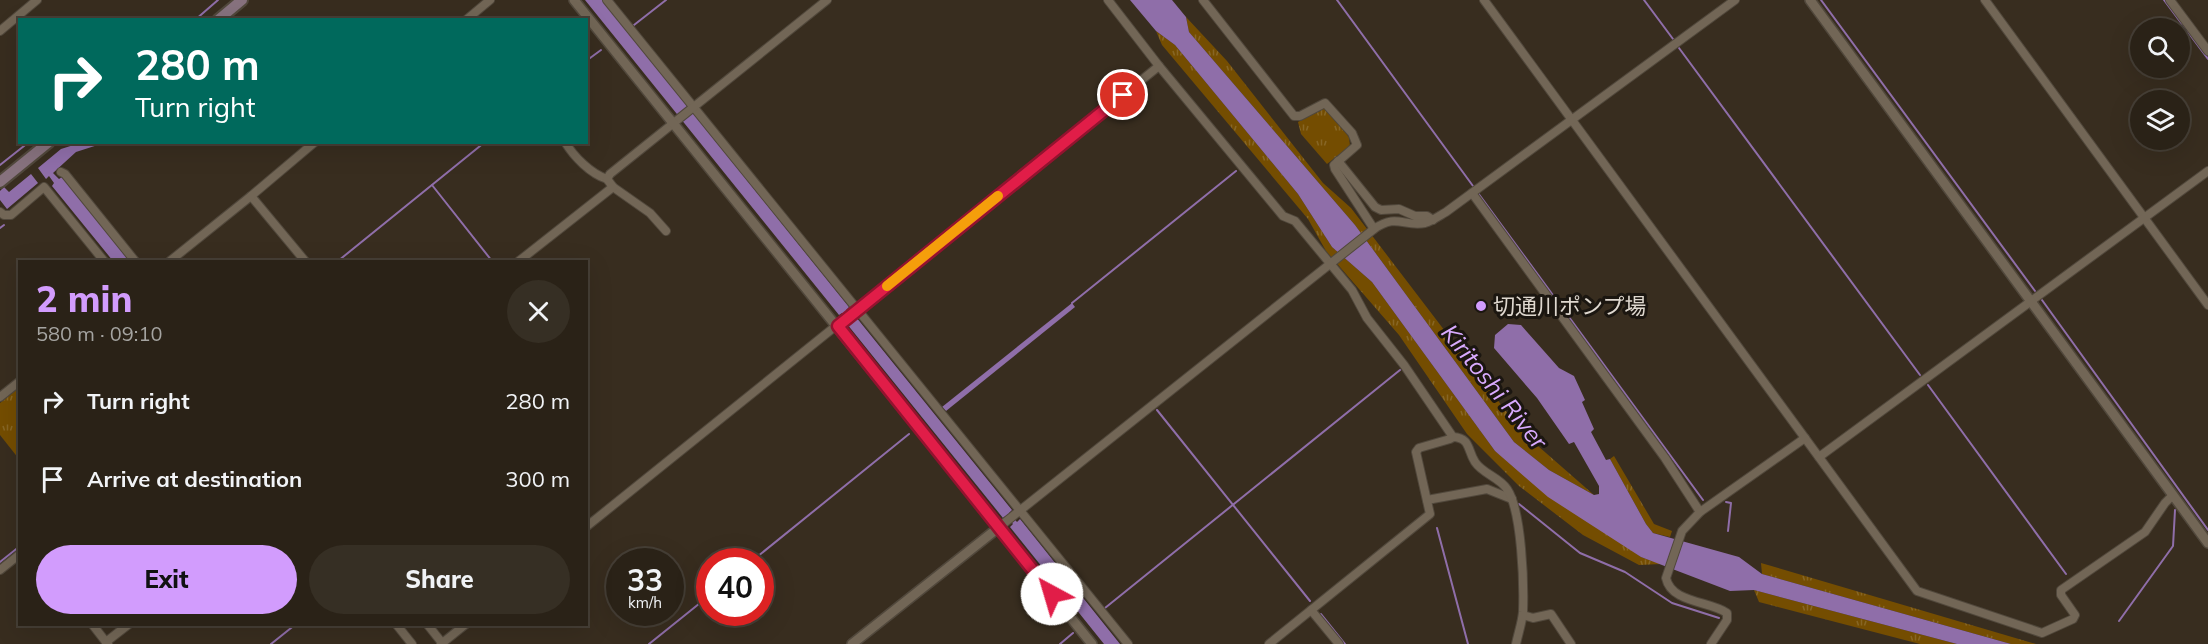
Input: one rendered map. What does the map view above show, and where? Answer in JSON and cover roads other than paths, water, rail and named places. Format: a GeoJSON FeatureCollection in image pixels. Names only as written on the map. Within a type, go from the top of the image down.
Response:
{"type":"FeatureCollection","features":[{"type":"Feature","properties":{"kind":"main road"},"geometry":{"type":"LineString","coordinates":[[220,18],[242,0]]}},
{"type":"Feature","properties":{"kind":"main road"},"geometry":{"type":"LineString","coordinates":[[1,178],[46,144]]}},
{"type":"Feature","properties":{"kind":"street"},"geometry":{"type":"LineString","coordinates":[[0,31],[37,0]]}},
{"type":"Feature","properties":{"kind":"street"},"geometry":{"type":"LineString","coordinates":[[468,18],[490,0]]}},
{"type":"Feature","properties":{"kind":"street"},"geometry":{"type":"LineString","coordinates":[[574,0],[676,122],[848,317],[1014,516],[1128,644]]}},
{"type":"Feature","properties":{"kind":"street"},"geometry":{"type":"LineString","coordinates":[[607,0],[693,108],[848,317],[998,528],[1092,644]]}},
{"type":"Feature","properties":{"kind":"street"},"geometry":{"type":"LineString","coordinates":[[607,180],[610,174],[827,0]]}},
{"type":"Feature","properties":{"kind":"street"},"geometry":{"type":"LineString","coordinates":[[1108,0],[1159,66],[1283,216],[1295,221],[1332,263],[1352,290],[1367,318],[1404,365],[1453,437]]}},
{"type":"Feature","properties":{"kind":"street"},"geometry":{"type":"LineString","coordinates":[[1203,0],[1294,116],[1300,116],[1325,103],[1352,133],[1357,145],[1334,165],[1373,229]]}},
{"type":"Feature","properties":{"kind":"street"},"geometry":{"type":"LineString","coordinates":[[1484,0],[1917,591],[2042,633],[2073,619],[2075,615],[2061,595],[2061,590],[2145,532],[2165,503],[2174,495]]}},
{"type":"Feature","properties":{"kind":"street"},"geometry":{"type":"LineString","coordinates":[[852,644],[1373,229],[1389,221],[1423,223],[1433,219],[1472,194],[1735,0]]}},
{"type":"Feature","properties":{"kind":"street"},"geometry":{"type":"LineString","coordinates":[[1810,0],[2208,543]]}},
{"type":"Feature","properties":{"kind":"street"},"geometry":{"type":"LineString","coordinates":[[1985,0],[2208,305]]}},
{"type":"Feature","properties":{"kind":"street"},"geometry":{"type":"LineString","coordinates":[[2170,0],[2208,51]]}},
{"type":"Feature","properties":{"kind":"street"},"geometry":{"type":"LineString","coordinates":[[588,525],[1159,66]]}},
{"type":"Feature","properties":{"kind":"street"},"geometry":{"type":"LineString","coordinates":[[171,260],[313,144]]}},
{"type":"Feature","properties":{"kind":"street"},"geometry":{"type":"LineString","coordinates":[[566,144],[577,159],[650,213],[666,231]]}},
{"type":"Feature","properties":{"kind":"street"},"geometry":{"type":"LineString","coordinates":[[1338,161],[1375,207],[1381,210],[1399,209],[1415,216],[1427,216],[1433,219]]}},
{"type":"Feature","properties":{"kind":"street"},"geometry":{"type":"LineString","coordinates":[[1819,457],[2208,171]]}},
{"type":"Feature","properties":{"kind":"street"},"geometry":{"type":"LineString","coordinates":[[61,172],[134,260]]}},
{"type":"Feature","properties":{"kind":"street"},"geometry":{"type":"LineString","coordinates":[[0,212],[4,215],[11,215],[44,187],[103,260]]}},
{"type":"Feature","properties":{"kind":"street"},"geometry":{"type":"LineString","coordinates":[[520,260],[613,187]]}},
{"type":"Feature","properties":{"kind":"street"},"geometry":{"type":"LineString","coordinates":[[1472,194],[1665,458],[1700,512]]}},
{"type":"Feature","properties":{"kind":"street"},"geometry":{"type":"LineString","coordinates":[[251,196],[304,260]]}},
{"type":"Feature","properties":{"kind":"street"},"geometry":{"type":"LineString","coordinates":[[0,397],[18,383]]}},
{"type":"Feature","properties":{"kind":"street"},"geometry":{"type":"LineString","coordinates":[[1269,644],[1430,514],[1416,452],[1419,448],[1450,440],[1453,437],[1461,437],[1467,442],[1474,461],[1483,471],[1506,488],[1516,508],[1522,569],[1523,615],[1516,644]]}},
{"type":"Feature","properties":{"kind":"street"},"geometry":{"type":"LineString","coordinates":[[1711,644],[1727,620],[1727,613],[1678,594],[1667,584],[1666,578],[1682,531],[1700,512],[1805,438]]}},
{"type":"Feature","properties":{"kind":"street"},"geometry":{"type":"LineString","coordinates":[[1427,500],[1487,489],[1512,499]]}},
{"type":"Feature","properties":{"kind":"street"},"geometry":{"type":"LineString","coordinates":[[0,570],[18,556]]}},
{"type":"Feature","properties":{"kind":"street"},"geometry":{"type":"LineString","coordinates":[[1311,610],[1339,644]]}},
{"type":"Feature","properties":{"kind":"street"},"geometry":{"type":"LineString","coordinates":[[1523,615],[1533,618],[1551,614],[1571,644]]}},
{"type":"Feature","properties":{"kind":"street"},"geometry":{"type":"LineString","coordinates":[[94,626],[107,643],[127,626]]}},
{"type":"Feature","properties":{"kind":"street"},"geometry":{"type":"LineString","coordinates":[[398,626],[412,644]]}},
{"type":"Feature","properties":{"kind":"street"},"geometry":{"type":"LineString","coordinates":[[428,626],[442,644],[464,626]]}},
{"type":"Feature","properties":{"kind":"waterway"},"geometry":{"type":"LineString","coordinates":[[197,18],[218,0]]}},
{"type":"Feature","properties":{"kind":"waterway"},"geometry":{"type":"LineString","coordinates":[[634,25],[666,0]]}},
{"type":"Feature","properties":{"kind":"waterway"},"geometry":{"type":"LineString","coordinates":[[1337,0],[1473,186]]}},
{"type":"Feature","properties":{"kind":"waterway"},"geometry":{"type":"LineString","coordinates":[[1644,0],[1673,39]]}},
{"type":"Feature","properties":{"kind":"waterway"},"geometry":{"type":"LineString","coordinates":[[1821,0],[2035,291]]}},
{"type":"Feature","properties":{"kind":"waterway"},"geometry":{"type":"LineString","coordinates":[[2164,0],[2208,59]]}},
{"type":"Feature","properties":{"kind":"waterway"},"geometry":{"type":"LineString","coordinates":[[1679,48],[1920,375]]}},
{"type":"Feature","properties":{"kind":"waterway"},"geometry":{"type":"LineString","coordinates":[[588,60],[601,50]]}},
{"type":"Feature","properties":{"kind":"waterway"},"geometry":{"type":"LineString","coordinates":[[0,165],[26,144]]}},
{"type":"Feature","properties":{"kind":"waterway"},"geometry":{"type":"LineString","coordinates":[[339,260],[483,144]]}},
{"type":"Feature","properties":{"kind":"waterway"},"geometry":{"type":"LineString","coordinates":[[1072,303],[1236,171]]}},
{"type":"Feature","properties":{"kind":"waterway"},"geometry":{"type":"LineString","coordinates":[[432,185],[491,260]]}},
{"type":"Feature","properties":{"kind":"waterway"},"geometry":{"type":"LineString","coordinates":[[1478,193],[1703,500]]}},
{"type":"Feature","properties":{"kind":"waterway"},"geometry":{"type":"LineString","coordinates":[[0,228],[4,225]]}},
{"type":"Feature","properties":{"kind":"waterway"},"geometry":{"type":"LineString","coordinates":[[2042,300],[2208,530]]}},
{"type":"Feature","properties":{"kind":"waterway"},"geometry":{"type":"LineString","coordinates":[[1105,608],[1400,370]]}},
{"type":"Feature","properties":{"kind":"waterway"},"geometry":{"type":"LineString","coordinates":[[1928,385],[2066,574]]}},
{"type":"Feature","properties":{"kind":"waterway"},"geometry":{"type":"LineString","coordinates":[[1157,410],[1310,601]]}},
{"type":"Feature","properties":{"kind":"waterway"},"geometry":{"type":"LineString","coordinates":[[768,548],[909,434]]}},
{"type":"Feature","properties":{"kind":"waterway"},"geometry":{"type":"LineString","coordinates":[[1726,502],[1731,503],[1728,531]]}},
{"type":"Feature","properties":{"kind":"waterway"},"geometry":{"type":"LineString","coordinates":[[1519,504],[1580,553],[1625,572],[1672,603],[1719,618]]}},
{"type":"Feature","properties":{"kind":"waterway"},"geometry":{"type":"LineString","coordinates":[[2119,621],[2173,546],[2175,510]]}},
{"type":"Feature","properties":{"kind":"waterway"},"geometry":{"type":"LineString","coordinates":[[1437,528],[1468,644]]}},
{"type":"Feature","properties":{"kind":"waterway"},"geometry":{"type":"LineString","coordinates":[[0,562],[18,548]]}},
{"type":"Feature","properties":{"kind":"waterway"},"geometry":{"type":"LineString","coordinates":[[649,644],[696,606]]}},
{"type":"Feature","properties":{"kind":"waterway"},"geometry":{"type":"LineString","coordinates":[[1321,614],[1345,644]]}},
{"type":"Feature","properties":{"kind":"waterway"},"geometry":{"type":"LineString","coordinates":[[271,644],[294,626]]}},
{"type":"Feature","properties":{"kind":"waterway"},"geometry":{"type":"LineString","coordinates":[[1060,644],[1073,633]]}},
{"type":"Feature","properties":{"kind":"place","name":"切通川ポンプ場"},"geometry":{"type":"Point","coordinates":[1481,306]}},
{"type":"Feature","properties":{"kind":"water label","name":"Kiritoshi River"},"geometry":{"type":"Point","coordinates":[1494,387]}}]}
